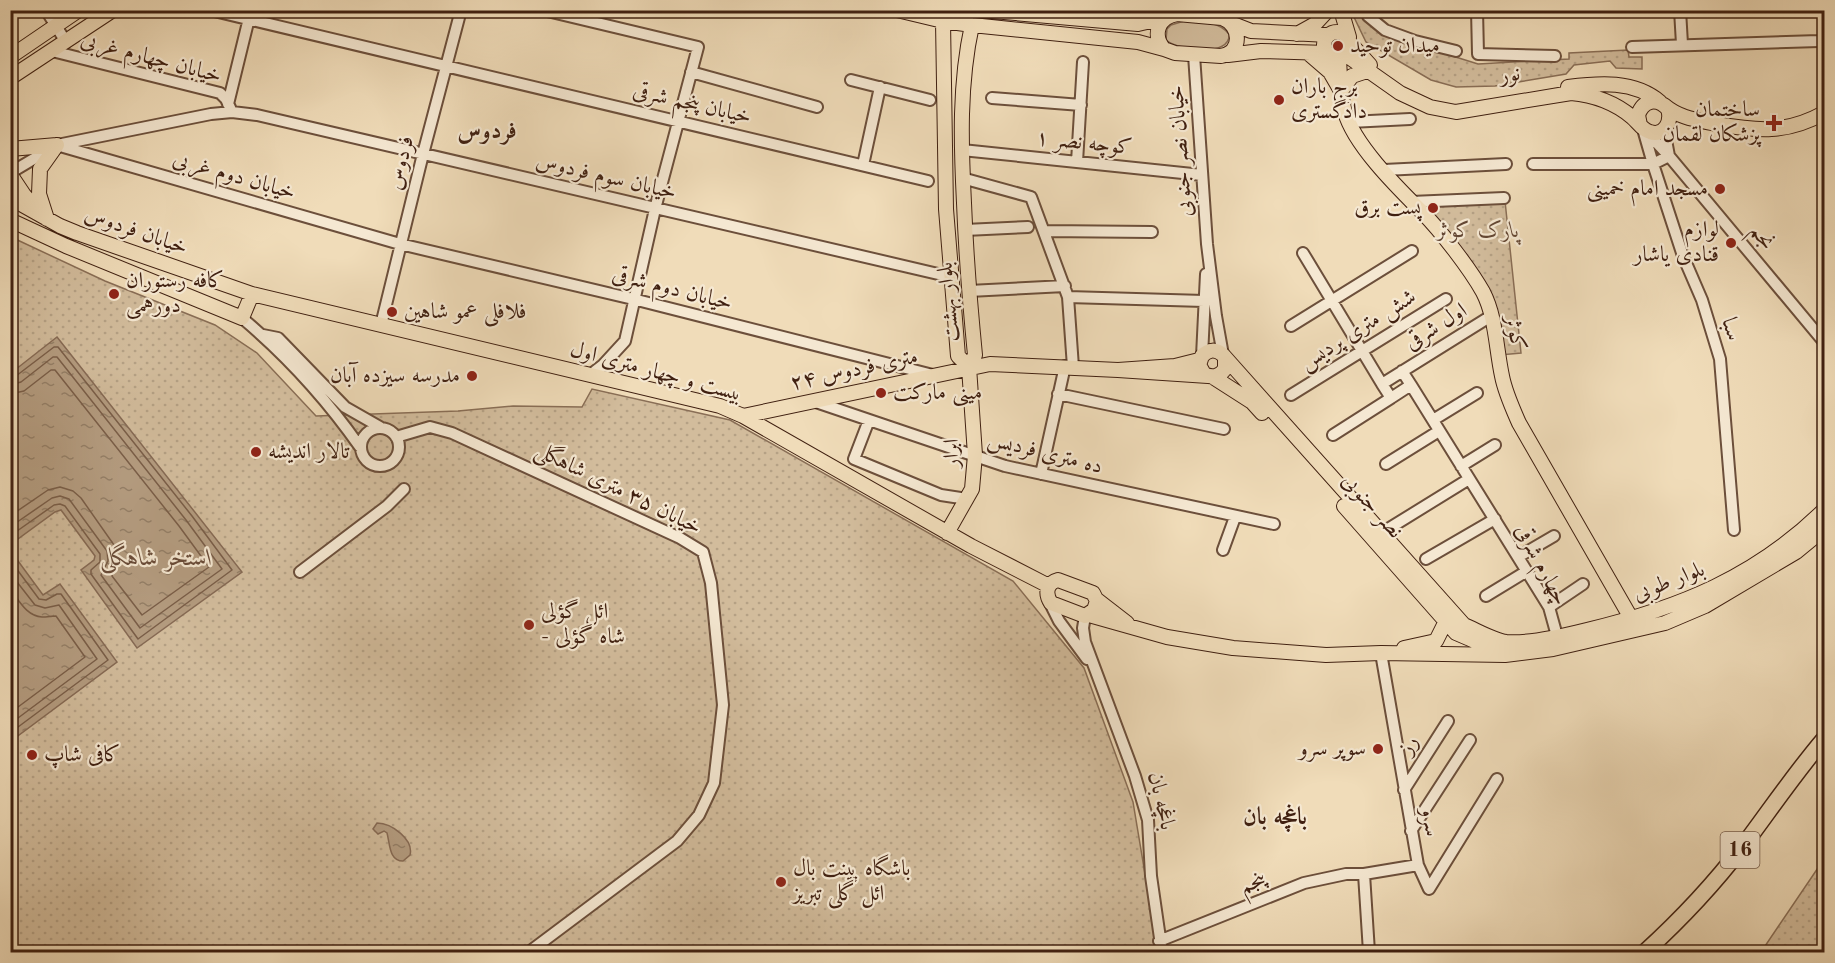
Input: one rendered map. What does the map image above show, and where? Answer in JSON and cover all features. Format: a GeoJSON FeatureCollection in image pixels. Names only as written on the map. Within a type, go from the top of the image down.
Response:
{"type":"FeatureCollection","features":[{"type":"Feature","properties":{"kind":"highway","name":"16"},"geometry":{"type":"LineString","coordinates":[[1646,952],[1703,893],[1729,862],[1797,771],[1824,739]]}},
{"type":"Feature","properties":{"kind":"main road"},"geometry":{"type":"LineString","coordinates":[[10,57],[79,10]]}},
{"type":"Feature","properties":{"kind":"main road"},"geometry":{"type":"LineString","coordinates":[[10,78],[113,10]]}},
{"type":"Feature","properties":{"kind":"main road"},"geometry":{"type":"LineString","coordinates":[[897,10],[972,25],[1138,42],[1175,53],[1194,55],[1342,49]]}},
{"type":"Feature","properties":{"kind":"main road"},"geometry":{"type":"LineString","coordinates":[[981,10],[1138,24],[1177,14],[1201,13],[1222,18],[1251,31],[1298,34],[1345,33],[1342,49]]}},
{"type":"Feature","properties":{"kind":"main road"},"geometry":{"type":"LineString","coordinates":[[1298,34],[1315,24],[1328,10]]}},
{"type":"Feature","properties":{"kind":"main road"},"geometry":{"type":"LineString","coordinates":[[1308,52],[1330,72],[1341,91],[1352,76],[1369,68],[1342,49],[1324,46],[1339,10]]}},
{"type":"Feature","properties":{"kind":"main road"},"geometry":{"type":"LineString","coordinates":[[1339,10],[1342,49]]}},
{"type":"Feature","properties":{"kind":"main road"},"geometry":{"type":"LineString","coordinates":[[1164,18],[1158,30],[1160,44],[1164,49]]}},
{"type":"Feature","properties":{"kind":"main road","name":"بلوار بهشت"},"geometry":{"type":"LineString","coordinates":[[944,21],[946,209],[958,357],[969,367],[975,354],[965,230],[962,150],[963,84],[972,25]]}},
{"type":"Feature","properties":{"kind":"main road"},"geometry":{"type":"LineString","coordinates":[[1228,55],[1238,38],[1233,24]]}},
{"type":"Feature","properties":{"kind":"main road"},"geometry":{"type":"LineString","coordinates":[[944,40],[953,31],[960,31],[969,40]]}},
{"type":"Feature","properties":{"kind":"main road","name":"کوثر"},"geometry":{"type":"LineString","coordinates":[[1342,49],[1341,91],[1345,113],[1364,147],[1411,202],[1424,213],[1467,267],[1484,295],[1491,316],[1502,378],[1515,415],[1635,625]]}},
{"type":"Feature","properties":{"kind":"main road","name":"نور"},"geometry":{"type":"LineString","coordinates":[[1369,68],[1423,95],[1455,104],[1594,83],[1633,88],[1650,95],[1683,117],[1752,130],[1791,127],[1807,123],[1824,113]]}},
{"type":"Feature","properties":{"kind":"main road","name":"نور"},"geometry":{"type":"LineString","coordinates":[[1369,68],[1400,93],[1430,107],[1456,112],[1571,93],[1607,101],[1626,113],[1643,128]]}},
{"type":"Feature","properties":{"kind":"main road"},"geometry":{"type":"LineString","coordinates":[[1667,127],[1670,115],[1662,104],[1650,102],[1642,107],[1638,115],[1643,128],[1659,132],[1682,122],[1764,138],[1801,131],[1824,119]]}},
{"type":"Feature","properties":{"kind":"main road"},"geometry":{"type":"LineString","coordinates":[[10,149],[57,145]]}},
{"type":"Feature","properties":{"kind":"main road"},"geometry":{"type":"LineString","coordinates":[[47,219],[39,194],[40,169],[57,145]]}},
{"type":"Feature","properties":{"kind":"main road"},"geometry":{"type":"LineString","coordinates":[[10,174],[24,195],[47,219]]}},
{"type":"Feature","properties":{"kind":"main road","name":"خیابان فردوس"},"geometry":{"type":"LineString","coordinates":[[10,198],[77,233],[252,294]]}},
{"type":"Feature","properties":{"kind":"main road","name":"خیابان فردوس"},"geometry":{"type":"LineString","coordinates":[[10,220],[66,246],[242,318]]}},
{"type":"Feature","properties":{"kind":"main road"},"geometry":{"type":"LineString","coordinates":[[242,318],[252,294]]}},
{"type":"Feature","properties":{"kind":"main road","name":"بیست و چهار متری اول"},"geometry":{"type":"LineString","coordinates":[[252,294],[720,406],[743,416],[947,532],[1048,593],[1055,606],[1133,628]]}},
{"type":"Feature","properties":{"kind":"main road"},"geometry":{"type":"LineString","coordinates":[[1210,350],[1215,350],[1224,357],[1226,364],[1222,373],[1210,377],[1201,370],[1201,358],[1210,350]]}},
{"type":"Feature","properties":{"kind":"main road","name":"نصر جنوبی"},"geometry":{"type":"LineString","coordinates":[[1224,357],[1464,625],[1505,648]]}},
{"type":"Feature","properties":{"kind":"main road","name":"۲۴ متری فردوس"},"geometry":{"type":"LineString","coordinates":[[1118,370],[1175,366],[1201,358]]}},
{"type":"Feature","properties":{"kind":"main road","name":"۲۴ متری فردوس"},"geometry":{"type":"LineString","coordinates":[[743,416],[990,364],[1210,377]]}},
{"type":"Feature","properties":{"kind":"main road","name":"ابرار"},"geometry":{"type":"LineString","coordinates":[[947,532],[972,489],[975,455],[969,367]]}},
{"type":"Feature","properties":{"kind":"main road","name":"نصر جنوبی"},"geometry":{"type":"LineString","coordinates":[[1210,377],[1252,402],[1456,633],[1505,648]]}},
{"type":"Feature","properties":{"kind":"main road","name":"بلوار طوبی"},"geometry":{"type":"LineString","coordinates":[[1505,648],[1553,649],[1635,625],[1724,584],[1775,551],[1807,527],[1824,510]]}},
{"type":"Feature","properties":{"kind":"main road","name":"بلوار طوبی"},"geometry":{"type":"LineString","coordinates":[[1505,648],[1557,636],[1665,623],[1705,606],[1796,552],[1824,529]]}},
{"type":"Feature","properties":{"kind":"main road"},"geometry":{"type":"LineString","coordinates":[[1048,593],[1054,581],[1063,580],[1089,590],[1096,599],[1133,628],[1167,637],[1233,648],[1326,655],[1505,648]]}},
{"type":"Feature","properties":{"kind":"main road"},"geometry":{"type":"LineString","coordinates":[[1087,616],[1096,606],[1096,599]]}},
{"type":"Feature","properties":{"kind":"main road"},"geometry":{"type":"LineString","coordinates":[[1381,653],[1436,641],[1446,621]]}},
{"type":"Feature","properties":{"kind":"street"},"geometry":{"type":"LineString","coordinates":[[46,10],[66,42]]}},
{"type":"Feature","properties":{"kind":"street","name":"خیابان پنجم شرقی"},"geometry":{"type":"LineString","coordinates":[[210,10],[250,15],[928,181]]}},
{"type":"Feature","properties":{"kind":"street","name":"فردوس"},"geometry":{"type":"LineString","coordinates":[[381,325],[461,10]]}},
{"type":"Feature","properties":{"kind":"street"},"geometry":{"type":"LineString","coordinates":[[543,10],[698,47],[655,209],[625,340],[603,365],[590,375]]}},
{"type":"Feature","properties":{"kind":"street"},"geometry":{"type":"LineString","coordinates":[[1367,10],[1368,16],[1385,30],[1415,42],[1456,51]]}},
{"type":"Feature","properties":{"kind":"street"},"geometry":{"type":"LineString","coordinates":[[1477,10],[1478,54],[1556,56]]}},
{"type":"Feature","properties":{"kind":"street"},"geometry":{"type":"LineString","coordinates":[[1680,10],[1682,44]]}},
{"type":"Feature","properties":{"kind":"street"},"geometry":{"type":"LineString","coordinates":[[230,108],[250,15]]}},
{"type":"Feature","properties":{"kind":"street"},"geometry":{"type":"LineString","coordinates":[[1632,47],[1824,39]]}},
{"type":"Feature","properties":{"kind":"street","name":"خیابان چهارم غربی"},"geometry":{"type":"LineString","coordinates":[[52,51],[220,93],[230,108]]}},
{"type":"Feature","properties":{"kind":"street","name":"خیابان نصر جنوبی"},"geometry":{"type":"LineString","coordinates":[[1194,55],[1207,244],[1216,316],[1224,357]]}},
{"type":"Feature","properties":{"kind":"street"},"geometry":{"type":"LineString","coordinates":[[1077,162],[1083,62]]}},
{"type":"Feature","properties":{"kind":"street"},"geometry":{"type":"LineString","coordinates":[[691,72],[817,107]]}},
{"type":"Feature","properties":{"kind":"street"},"geometry":{"type":"LineString","coordinates":[[851,80],[930,100]]}},
{"type":"Feature","properties":{"kind":"street"},"geometry":{"type":"LineString","coordinates":[[863,165],[880,87]]}},
{"type":"Feature","properties":{"kind":"street"},"geometry":{"type":"LineString","coordinates":[[992,99],[1081,105]]}},
{"type":"Feature","properties":{"kind":"street","name":"خیابان سوم فردوس"},"geometry":{"type":"LineString","coordinates":[[10,174],[57,145],[211,114],[230,108],[951,278]]}},
{"type":"Feature","properties":{"kind":"street"},"geometry":{"type":"LineString","coordinates":[[1350,122],[1410,119]]}},
{"type":"Feature","properties":{"kind":"street"},"geometry":{"type":"LineString","coordinates":[[1533,164],[1653,164],[1669,156],[1666,140],[1667,127]]}},
{"type":"Feature","properties":{"kind":"street","name":"نجم"},"geometry":{"type":"LineString","coordinates":[[1643,128],[1824,342]]}},
{"type":"Feature","properties":{"kind":"street","name":"سبا"},"geometry":{"type":"LineString","coordinates":[[1643,128],[1683,256],[1702,300],[1720,359],[1734,530]]}},
{"type":"Feature","properties":{"kind":"street","name":"خیابان دوم غربی"},"geometry":{"type":"LineString","coordinates":[[57,145],[400,244]]}},
{"type":"Feature","properties":{"kind":"street","name":"کوچه نصر ۱"},"geometry":{"type":"LineString","coordinates":[[962,150],[1202,175]]}},
{"type":"Feature","properties":{"kind":"street"},"geometry":{"type":"LineString","coordinates":[[1384,170],[1506,164]]}},
{"type":"Feature","properties":{"kind":"street"},"geometry":{"type":"LineString","coordinates":[[962,178],[1030,197],[1066,292],[1069,367],[1058,394],[1041,474]]}},
{"type":"Feature","properties":{"kind":"street"},"geometry":{"type":"LineString","coordinates":[[1411,202],[1504,198]]}},
{"type":"Feature","properties":{"kind":"street"},"geometry":{"type":"LineString","coordinates":[[965,230],[1028,226]]}},
{"type":"Feature","properties":{"kind":"street"},"geometry":{"type":"LineString","coordinates":[[1044,231],[1152,232]]}},
{"type":"Feature","properties":{"kind":"street","name":"خیابان دوم شرقی"},"geometry":{"type":"LineString","coordinates":[[400,244],[633,299],[933,375]]}},
{"type":"Feature","properties":{"kind":"street","name":"خیابان نصر جنوبی"},"geometry":{"type":"LineString","coordinates":[[1201,358],[1207,244]]}},
{"type":"Feature","properties":{"kind":"street"},"geometry":{"type":"LineString","coordinates":[[1291,326],[1412,251]]}},
{"type":"Feature","properties":{"kind":"street"},"geometry":{"type":"LineString","coordinates":[[1303,253],[1390,398]]}},
{"type":"Feature","properties":{"kind":"street"},"geometry":{"type":"LineString","coordinates":[[969,291],[1066,292],[1204,301]]}},
{"type":"Feature","properties":{"kind":"street","name":"شش متری پردیس"},"geometry":{"type":"LineString","coordinates":[[1291,395],[1446,299]]}},
{"type":"Feature","properties":{"kind":"street","name":"اول شرقی"},"geometry":{"type":"LineString","coordinates":[[1382,384],[1491,316]]}},
{"type":"Feature","properties":{"kind":"street"},"geometry":{"type":"LineString","coordinates":[[242,318],[263,335],[340,417],[368,462],[379,466],[395,459],[399,448],[396,437],[386,429],[345,407],[278,339],[263,335]]}},
{"type":"Feature","properties":{"kind":"street"},"geometry":{"type":"LineString","coordinates":[[1402,371],[1549,607],[1557,636]]}},
{"type":"Feature","properties":{"kind":"street"},"geometry":{"type":"LineString","coordinates":[[1333,435],[1411,385]]}},
{"type":"Feature","properties":{"kind":"street"},"geometry":{"type":"LineString","coordinates":[[1433,420],[1477,393]]}},
{"type":"Feature","properties":{"kind":"street"},"geometry":{"type":"LineString","coordinates":[[1058,394],[1224,429]]}},
{"type":"Feature","properties":{"kind":"street","name":"ده متری فردیس"},"geometry":{"type":"LineString","coordinates":[[812,401],[1005,466],[1274,524]]}},
{"type":"Feature","properties":{"kind":"street"},"geometry":{"type":"LineString","coordinates":[[869,420],[854,459],[941,495],[967,499]]}},
{"type":"Feature","properties":{"kind":"street"},"geometry":{"type":"LineString","coordinates":[[360,447],[368,431],[380,427]]}},
{"type":"Feature","properties":{"kind":"street","name":"خیابان ۳۵ متری شاهگلی"},"geometry":{"type":"LineString","coordinates":[[396,437],[430,427],[452,433],[680,538],[703,552],[711,583],[723,705],[714,783],[699,815],[677,841],[529,952]]}},
{"type":"Feature","properties":{"kind":"street"},"geometry":{"type":"LineString","coordinates":[[1386,464],[1439,431]]}},
{"type":"Feature","properties":{"kind":"street"},"geometry":{"type":"LineString","coordinates":[[1461,466],[1495,445]]}},
{"type":"Feature","properties":{"kind":"street"},"geometry":{"type":"LineString","coordinates":[[1388,529],[1469,478]]}},
{"type":"Feature","properties":{"kind":"street"},"geometry":{"type":"LineString","coordinates":[[300,572],[387,506],[404,489]]}},
{"type":"Feature","properties":{"kind":"street"},"geometry":{"type":"LineString","coordinates":[[1426,559],[1493,516]]}},
{"type":"Feature","properties":{"kind":"street","name":"چهارم شرقی"},"geometry":{"type":"LineString","coordinates":[[1493,516],[1557,636]]}},
{"type":"Feature","properties":{"kind":"street"},"geometry":{"type":"LineString","coordinates":[[1223,550],[1235,517]]}},
{"type":"Feature","properties":{"kind":"street"},"geometry":{"type":"LineString","coordinates":[[1518,557],[1554,536]]}},
{"type":"Feature","properties":{"kind":"street"},"geometry":{"type":"LineString","coordinates":[[1486,596],[1527,571]]}},
{"type":"Feature","properties":{"kind":"street"},"geometry":{"type":"LineString","coordinates":[[1549,607],[1583,584]]}},
{"type":"Feature","properties":{"kind":"street"},"geometry":{"type":"LineString","coordinates":[[1048,593],[1059,621],[1093,666]]}},
{"type":"Feature","properties":{"kind":"street"},"geometry":{"type":"LineString","coordinates":[[1087,616],[1083,628],[1093,666]]}},
{"type":"Feature","properties":{"kind":"street","name":"سرو"},"geometry":{"type":"LineString","coordinates":[[1364,874],[1418,866],[1381,653]]}},
{"type":"Feature","properties":{"kind":"street","name":"باغچه بان"},"geometry":{"type":"LineString","coordinates":[[1093,666],[1135,776],[1148,820],[1151,876],[1162,952]]}},
{"type":"Feature","properties":{"kind":"street","name":"رز"},"geometry":{"type":"LineString","coordinates":[[1404,790],[1448,721]]}},
{"type":"Feature","properties":{"kind":"street"},"geometry":{"type":"LineString","coordinates":[[1411,831],[1470,740]]}},
{"type":"Feature","properties":{"kind":"street"},"geometry":{"type":"LineString","coordinates":[[1418,866],[1429,889],[1497,779]]}},
{"type":"Feature","properties":{"kind":"street","name":"پنجم"},"geometry":{"type":"LineString","coordinates":[[1159,940],[1304,883],[1346,874],[1364,874]]}},
{"type":"Feature","properties":{"kind":"street"},"geometry":{"type":"LineString","coordinates":[[1364,874],[1369,952]]}},
{"type":"Feature","properties":{"kind":"green space"},"geometry":{"type":"Polygon","coordinates":[[[1352,13],[1446,54],[1478,64],[1569,59],[1569,53],[1628,50],[1629,57],[1642,57],[1642,69],[1616,68],[1610,61],[1574,65],[1566,74],[1495,86],[1456,87],[1431,80],[1366,42],[1352,13]]]}},
{"type":"Feature","properties":{"kind":"green space"},"geometry":{"type":"Polygon","coordinates":[[[1184,21],[1220,26],[1229,34],[1227,42],[1213,49],[1202,50],[1181,47],[1166,40],[1167,29],[1171,25],[1184,21]]]}},
{"type":"Feature","properties":{"kind":"green space","name":"پارک کوثر"},"geometry":{"type":"Polygon","coordinates":[[[1505,201],[1521,353],[1500,355],[1492,314],[1426,214],[1425,204],[1505,201]]]}},
{"type":"Feature","properties":{"kind":"green space","name":"ائل گؤلی - شاه گؤلی"},"geometry":{"type":"Polygon","coordinates":[[[11,237],[105,281],[215,325],[257,353],[316,416],[458,411],[513,406],[582,407],[592,389],[730,420],[1013,581],[1084,668],[1133,802],[1158,952],[11,952],[11,237]]]}},
{"type":"Feature","properties":{"kind":"green space"},"geometry":{"type":"Polygon","coordinates":[[[1824,859],[1824,952],[1761,952],[1824,859]]]}},
{"type":"Feature","properties":{"kind":"water","name":"استخر شاهگلی"},"geometry":{"type":"Polygon","coordinates":[[[57,337],[242,572],[137,648],[81,570],[94,560],[95,556],[61,510],[11,544],[11,373],[57,337]]]}},
{"type":"Feature","properties":{"kind":"water","name":"استخر شاهگلی"},"geometry":{"type":"Polygon","coordinates":[[[10,550],[43,595],[60,584],[117,662],[11,741],[10,550]]]}},
{"type":"Feature","properties":{"kind":"water"},"geometry":{"type":"Polygon","coordinates":[[[377,823],[395,829],[405,838],[409,844],[410,855],[403,861],[393,855],[387,833],[384,831],[378,834],[373,829],[377,823]]]}},
{"type":"Feature","properties":{"kind":"place","name":"میدان توحید"},"geometry":{"type":"Point","coordinates":[1338,46]}},
{"type":"Feature","properties":{"kind":"place","name":"برج باران دادگستری"},"geometry":{"type":"Point","coordinates":[1279,100]}},
{"type":"Feature","properties":{"kind":"place","name":"ساختمان پزشکان لقمان"},"geometry":{"type":"Point","coordinates":[1774,123]}},
{"type":"Feature","properties":{"kind":"place","name":"مسجد امام خمینی"},"geometry":{"type":"Point","coordinates":[1720,189]}},
{"type":"Feature","properties":{"kind":"place","name":"پست برق"},"geometry":{"type":"Point","coordinates":[1433,208]}},
{"type":"Feature","properties":{"kind":"place","name":"لوازم قنادی یاشار"},"geometry":{"type":"Point","coordinates":[1731,243]}},
{"type":"Feature","properties":{"kind":"place","name":"کافه رستوران دورهمی"},"geometry":{"type":"Point","coordinates":[114,294]}},
{"type":"Feature","properties":{"kind":"place","name":"فلافلی عمو شاهین"},"geometry":{"type":"Point","coordinates":[392,312]}},
{"type":"Feature","properties":{"kind":"place","name":"مدرسه سیزده آبان"},"geometry":{"type":"Point","coordinates":[472,376]}},
{"type":"Feature","properties":{"kind":"place","name":"مینی مارکت"},"geometry":{"type":"Point","coordinates":[881,393]}},
{"type":"Feature","properties":{"kind":"place","name":"تالار اندیشه"},"geometry":{"type":"Point","coordinates":[256,452]}},
{"type":"Feature","properties":{"kind":"place","name":"ائل گؤلی - شاه گؤلی"},"geometry":{"type":"Point","coordinates":[529,625]}},
{"type":"Feature","properties":{"kind":"place","name":"سوپر سرو"},"geometry":{"type":"Point","coordinates":[1378,749]}},
{"type":"Feature","properties":{"kind":"place","name":"کافی شاپ"},"geometry":{"type":"Point","coordinates":[32,755]}},
{"type":"Feature","properties":{"kind":"place","name":"باشگاه پینت بال ائل گلی تبریز"},"geometry":{"type":"Point","coordinates":[781,882]}},
{"type":"Feature","properties":{"kind":"district","name":"فردوس"},"geometry":{"type":"Point","coordinates":[487,132]}},
{"type":"Feature","properties":{"kind":"district","name":"باغچه بان"},"geometry":{"type":"Point","coordinates":[1275,818]}}]}
